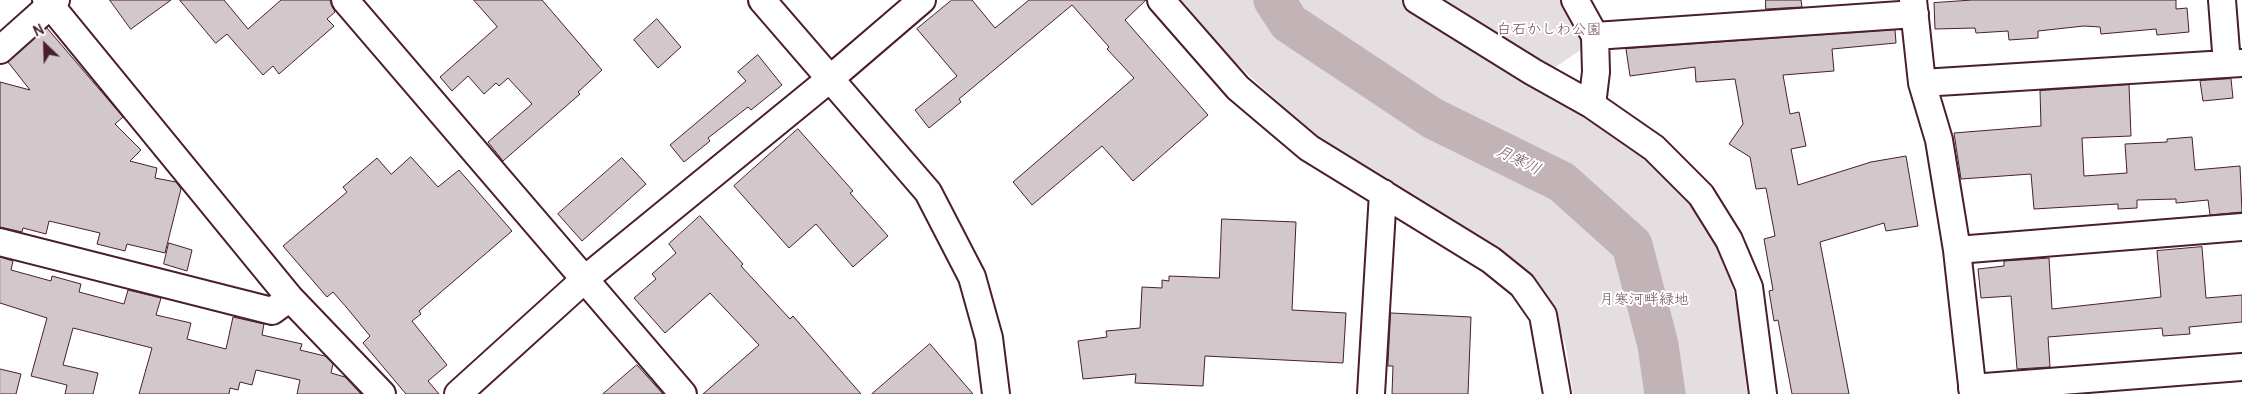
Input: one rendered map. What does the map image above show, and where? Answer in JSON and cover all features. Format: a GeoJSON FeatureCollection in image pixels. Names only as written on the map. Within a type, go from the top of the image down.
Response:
{"type":"FeatureCollection","features":[{"type":"Feature","properties":{"kind":"street"},"geometry":{"type":"LineString","coordinates":[[345,0],[683,394]]}},
{"type":"Feature","properties":{"kind":"street"},"geometry":{"type":"LineString","coordinates":[[762,0],[928,192],[972,277],[989,338],[996,394]]}},
{"type":"Feature","properties":{"kind":"street"},"geometry":{"type":"LineString","coordinates":[[458,394],[585,279],[831,78],[922,0]]}},
{"type":"Feature","properties":{"kind":"street"},"geometry":{"type":"LineString","coordinates":[[1161,0],[1238,88],[1309,148],[1491,260],[1522,285],[1543,315],[1557,394]]}},
{"type":"Feature","properties":{"kind":"street"},"geometry":{"type":"LineString","coordinates":[[1417,0],[1533,72],[1592,105],[1654,148],[1701,195],[1729,240],[1749,287],[1763,394]]}},
{"type":"Feature","properties":{"kind":"street"},"geometry":{"type":"LineString","coordinates":[[1575,0],[1595,36],[1596,72],[1592,105]]}},
{"type":"Feature","properties":{"kind":"street"},"geometry":{"type":"LineString","coordinates":[[1922,83],[2234,64],[2222,0]]}},
{"type":"Feature","properties":{"kind":"street"},"geometry":{"type":"LineString","coordinates":[[0,50],[51,2],[290,298],[382,394]]}},
{"type":"Feature","properties":{"kind":"street"},"geometry":{"type":"LineString","coordinates":[[1595,36],[1914,7],[1922,83],[1939,140],[1957,250],[1972,391],[2242,367]]}},
{"type":"Feature","properties":{"kind":"street"},"geometry":{"type":"LineString","coordinates":[[1371,394],[1383,193]]}},
{"type":"Feature","properties":{"kind":"street"},"geometry":{"type":"LineString","coordinates":[[1957,250],[2242,227]]}},
{"type":"Feature","properties":{"kind":"street"},"geometry":{"type":"LineString","coordinates":[[0,242],[272,311],[290,298]]}},
{"type":"Feature","properties":{"kind":"green space","name":"月寒河畔緑地"},"geometry":{"type":"Polygon","coordinates":[[[1180,0],[1404,0],[1451,34],[1631,147],[1666,174],[1692,204],[1715,241],[1731,281],[1741,328],[1747,394],[1573,394],[1566,347],[1550,299],[1515,260],[1317,138],[1214,43],[1180,0]]]}},
{"type":"Feature","properties":{"kind":"green space","name":"白石かしわ公園"},"geometry":{"type":"Polygon","coordinates":[[[1446,0],[1569,0],[1588,45],[1554,68],[1521,50],[1446,0]]]}},
{"type":"Feature","properties":{"kind":"building"},"geometry":{"type":"Polygon","coordinates":[[[110,0],[171,0],[131,29],[110,0]]]}},
{"type":"Feature","properties":{"kind":"building"},"geometry":{"type":"Polygon","coordinates":[[[180,0],[224,0],[248,29],[281,0],[330,0],[335,12],[327,19],[334,26],[279,74],[273,66],[263,75],[227,34],[216,43],[180,0]]]}},
{"type":"Feature","properties":{"kind":"building"},"geometry":{"type":"Polygon","coordinates":[[[474,0],[542,0],[602,70],[578,92],[580,94],[503,161],[488,142],[532,104],[508,78],[499,86],[496,83],[484,94],[468,76],[452,91],[440,77],[497,27],[474,0]]]}},
{"type":"Feature","properties":{"kind":"building"},"geometry":{"type":"Polygon","coordinates":[[[952,0],[972,0],[995,28],[1029,0],[1146,0],[1125,20],[1208,115],[1133,181],[1102,146],[1032,205],[1013,182],[1134,78],[1107,49],[1109,47],[1072,5],[959,99],[961,102],[929,128],[915,110],[957,76],[917,29],[952,0]]]}},
{"type":"Feature","properties":{"kind":"building"},"geometry":{"type":"Polygon","coordinates":[[[1766,0],[1801,0],[1802,7],[1766,9],[1766,0]]]}},
{"type":"Feature","properties":{"kind":"building"},"geometry":{"type":"Polygon","coordinates":[[[1973,0],[2176,0],[2176,9],[2187,8],[2189,32],[2157,35],[2156,29],[2101,34],[2100,27],[2084,26],[2038,31],[2038,38],[2009,40],[2008,31],[1976,33],[1975,28],[1935,29],[1934,3],[1973,0]]]}},
{"type":"Feature","properties":{"kind":"building"},"geometry":{"type":"Polygon","coordinates":[[[657,19],[681,47],[658,68],[634,40],[657,19]]]}},
{"type":"Feature","properties":{"kind":"building"},"geometry":{"type":"Polygon","coordinates":[[[47,28],[123,117],[115,124],[141,150],[130,161],[157,168],[155,178],[176,182],[181,189],[165,253],[127,244],[125,251],[97,244],[100,233],[49,221],[46,234],[23,228],[22,232],[0,227],[0,82],[30,90],[8,62],[47,28]]]}},
{"type":"Feature","properties":{"kind":"building"},"geometry":{"type":"Polygon","coordinates":[[[1895,30],[1896,43],[1832,49],[1834,71],[1783,75],[1790,114],[1799,112],[1806,146],[1791,149],[1798,185],[1871,162],[1906,156],[1918,226],[1886,231],[1884,223],[1820,242],[1849,394],[1792,394],[1778,320],[1774,321],[1769,291],[1773,290],[1764,239],[1775,236],[1766,188],[1756,189],[1750,157],[1729,144],[1743,124],[1735,79],[1696,82],[1695,67],[1630,76],[1626,49],[1895,30]]]}},
{"type":"Feature","properties":{"kind":"building"},"geometry":{"type":"Polygon","coordinates":[[[758,55],[782,85],[751,110],[748,107],[708,138],[710,141],[684,162],[670,145],[746,81],[738,72],[758,55]]]}},
{"type":"Feature","properties":{"kind":"building"},"geometry":{"type":"Polygon","coordinates":[[[2231,79],[2233,98],[2203,101],[2200,81],[2231,79]]]}},
{"type":"Feature","properties":{"kind":"building"},"geometry":{"type":"Polygon","coordinates":[[[2129,85],[2131,136],[2082,138],[2084,176],[2127,173],[2125,144],[2167,142],[2167,139],[2192,137],[2195,170],[2240,166],[2242,212],[2210,215],[2208,200],[2176,203],[2176,199],[2137,200],[2137,208],[2118,209],[2118,204],[2034,209],[2031,174],[1961,179],[1954,133],[2041,126],[2040,91],[2129,85]]]}},
{"type":"Feature","properties":{"kind":"building"},"geometry":{"type":"Polygon","coordinates":[[[798,129],[853,191],[850,193],[888,236],[853,267],[816,224],[789,248],[734,186],[798,129]]]}},
{"type":"Feature","properties":{"kind":"building"},"geometry":{"type":"Polygon","coordinates":[[[411,157],[438,187],[459,170],[512,231],[419,311],[421,314],[412,321],[447,365],[428,381],[439,394],[406,394],[363,343],[370,336],[347,308],[333,292],[327,297],[283,246],[347,192],[343,187],[377,158],[391,174],[411,157]]]}},
{"type":"Feature","properties":{"kind":"building"},"geometry":{"type":"Polygon","coordinates":[[[622,158],[646,184],[582,241],[558,214],[622,158]]]}},
{"type":"Feature","properties":{"kind":"building"},"geometry":{"type":"Polygon","coordinates":[[[700,216],[743,264],[741,266],[790,319],[793,316],[861,394],[703,394],[759,345],[710,293],[665,333],[634,298],[656,279],[652,274],[676,253],[669,244],[700,216]]]}},
{"type":"Feature","properties":{"kind":"building"},"geometry":{"type":"Polygon","coordinates":[[[1222,219],[1296,222],[1292,310],[1346,313],[1343,363],[1205,356],[1203,386],[1135,383],[1136,374],[1083,379],[1078,341],[1107,337],[1106,331],[1140,328],[1142,287],[1162,288],[1162,280],[1169,281],[1169,276],[1219,278],[1222,219]]]}},
{"type":"Feature","properties":{"kind":"building"},"geometry":{"type":"Polygon","coordinates":[[[169,243],[192,250],[187,271],[164,264],[169,243]]]}},
{"type":"Feature","properties":{"kind":"building"},"geometry":{"type":"Polygon","coordinates":[[[2202,247],[2206,298],[2242,295],[2242,322],[2189,327],[2190,334],[2163,336],[2162,328],[2048,337],[2050,367],[2017,369],[2011,296],[1981,298],[1978,269],[2004,266],[2004,261],[2049,258],[2052,309],[2161,297],[2157,251],[2202,247]]]}},
{"type":"Feature","properties":{"kind":"building"},"geometry":{"type":"Polygon","coordinates":[[[0,257],[13,261],[11,270],[51,281],[52,276],[81,284],[79,292],[124,304],[128,290],[161,298],[156,315],[191,323],[187,339],[226,349],[233,317],[264,324],[262,335],[302,344],[300,350],[325,356],[333,364],[331,373],[345,377],[361,394],[297,394],[300,380],[256,370],[252,385],[240,382],[238,390],[230,388],[229,394],[139,394],[152,348],[73,328],[63,365],[98,373],[93,394],[65,394],[67,385],[31,376],[47,318],[0,303],[0,257]]]}},
{"type":"Feature","properties":{"kind":"building"},"geometry":{"type":"Polygon","coordinates":[[[1391,313],[1471,317],[1468,394],[1392,394],[1393,366],[1388,366],[1391,313]]]}},
{"type":"Feature","properties":{"kind":"building"},"geometry":{"type":"Polygon","coordinates":[[[930,344],[973,394],[872,394],[930,344]]]}},
{"type":"Feature","properties":{"kind":"building"},"geometry":{"type":"Polygon","coordinates":[[[637,365],[663,394],[603,394],[637,365]]]}},
{"type":"Feature","properties":{"kind":"building"},"geometry":{"type":"Polygon","coordinates":[[[0,369],[21,374],[16,394],[0,394],[0,369]]]}},
{"type":"Feature","properties":{"kind":"waterway","name":"月寒川"},"geometry":{"type":"LineString","coordinates":[[1274,0],[1289,23],[1432,118],[1562,182],[1632,245],[1658,345],[1665,394]]}}]}
